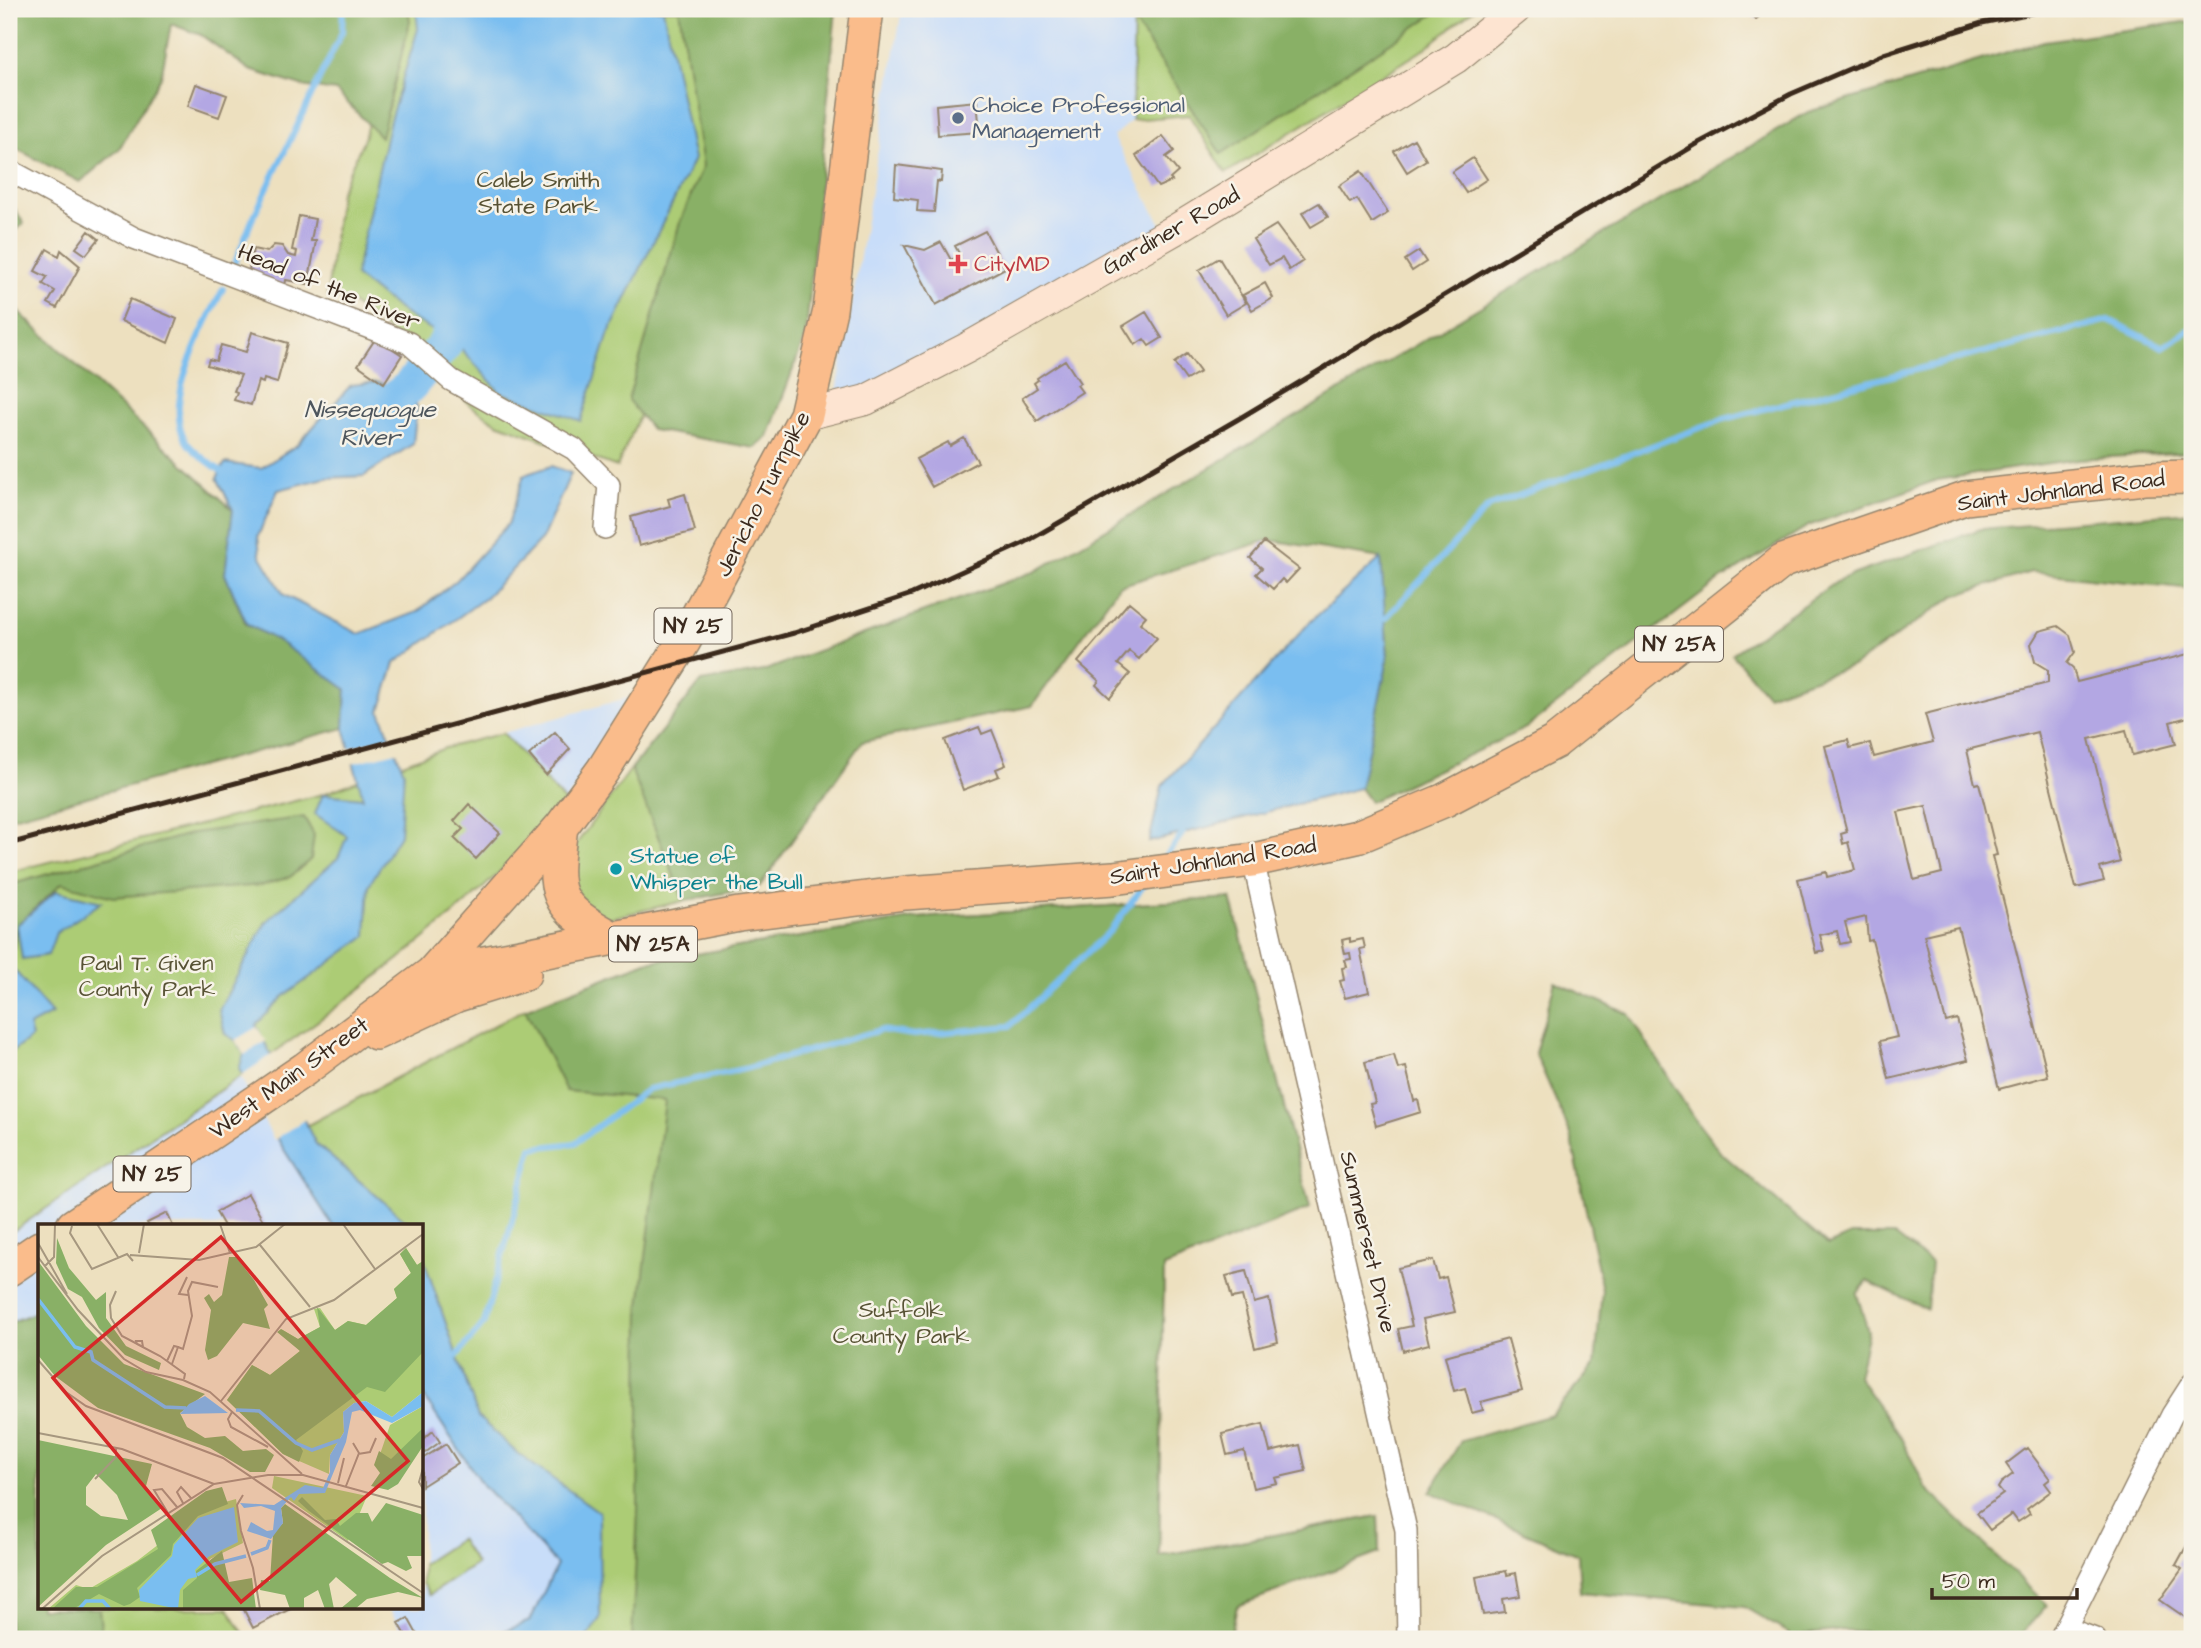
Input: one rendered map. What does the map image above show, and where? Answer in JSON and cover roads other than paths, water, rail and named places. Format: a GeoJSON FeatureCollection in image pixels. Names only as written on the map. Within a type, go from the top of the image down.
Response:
{"type":"FeatureCollection","features":[{"type":"Feature","properties":{"kind":"main road","name":"Jericho Turnpike"},"geometry":{"type":"LineString","coordinates":[[432,973],[561,827],[603,769],[684,641],[806,415],[830,310],[867,9]]}},
{"type":"Feature","properties":{"kind":"main road","name":"Gardiner Road"},"geometry":{"type":"LineString","coordinates":[[806,415],[866,400],[967,348],[1167,235],[1456,58],[1516,9]]}},
{"type":"Feature","properties":{"kind":"main road","name":"Saint Johnland Road"},"geometry":{"type":"LineString","coordinates":[[305,1069],[508,968],[613,938],[739,914],[906,893],[1113,878],[1253,860],[1357,837],[1445,800],[1555,742],[1783,561],[1965,498],[2144,478],[2192,477]]}},
{"type":"Feature","properties":{"kind":"main road"},"geometry":{"type":"LineString","coordinates":[[561,827],[556,865],[561,898],[575,915],[613,938]]}},
{"type":"Feature","properties":{"kind":"main road","name":"Saint Johnland Road"},"geometry":{"type":"LineString","coordinates":[[432,973],[508,968],[622,948],[865,913],[1019,884]]}},
{"type":"Feature","properties":{"kind":"main road"},"geometry":{"type":"LineString","coordinates":[[487,910],[483,934],[508,968]]}},
{"type":"Feature","properties":{"kind":"main road","name":"West Main Street"},"geometry":{"type":"LineString","coordinates":[[76,1224],[305,1069],[432,973]]}},
{"type":"Feature","properties":{"kind":"main road"},"geometry":{"type":"LineString","coordinates":[[9,1269],[38,1249]]}},
{"type":"Feature","properties":{"kind":"street","name":"Head of the River"},"geometry":{"type":"LineString","coordinates":[[9,170],[134,238],[409,342],[451,380],[574,449],[608,485],[605,528]]}},
{"type":"Feature","properties":{"kind":"street","name":"Summerset Drive"},"geometry":{"type":"LineString","coordinates":[[1253,860],[1406,1530],[1408,1639]]}},
{"type":"Feature","properties":{"kind":"street"},"geometry":{"type":"LineString","coordinates":[[2095,1639],[2063,1634],[2172,1415],[2192,1384]]}},
{"type":"Feature","properties":{"kind":"water","name":"Caleb Smith State Park"},"geometry":{"type":"Polygon","coordinates":[[[416,9],[663,9],[694,159],[609,333],[581,421],[500,392],[458,345],[408,316],[355,276],[390,120],[418,29],[416,9]]]}},
{"type":"Feature","properties":{"kind":"water","name":"Nissequogue River"},"geometry":{"type":"Polygon","coordinates":[[[377,382],[401,390],[417,406],[413,444],[364,476],[325,478],[278,490],[258,536],[260,555],[284,595],[359,634],[417,612],[457,580],[508,524],[524,475],[551,466],[571,473],[542,539],[485,598],[395,663],[380,711],[404,772],[400,835],[369,885],[366,936],[283,997],[256,1025],[316,1144],[410,1224],[332,1224],[283,1148],[239,1069],[244,1054],[235,1040],[225,1034],[219,1010],[266,922],[338,858],[347,836],[315,814],[323,794],[363,798],[344,728],[346,689],[280,642],[247,624],[225,574],[233,510],[217,478],[225,463],[261,468],[297,445],[351,385],[377,382]]]}},
{"type":"Feature","properties":{"kind":"water"},"geometry":{"type":"Polygon","coordinates":[[[1381,558],[1388,659],[1360,788],[1149,842],[1162,786],[1310,622],[1381,558]]]}},
{"type":"Feature","properties":{"kind":"water"},"geometry":{"type":"Polygon","coordinates":[[[56,891],[102,902],[56,933],[48,955],[22,959],[17,925],[56,891]]]}},
{"type":"Feature","properties":{"kind":"water"},"geometry":{"type":"Polygon","coordinates":[[[9,964],[52,1014],[29,1026],[32,1037],[9,1054],[9,964]]]}},
{"type":"Feature","properties":{"kind":"water"},"geometry":{"type":"Polygon","coordinates":[[[424,1260],[478,1417],[517,1453],[599,1512],[600,1618],[586,1639],[485,1639],[530,1621],[557,1565],[481,1483],[424,1397],[424,1260]]]}},
{"type":"Feature","properties":{"kind":"waterway"},"geometry":{"type":"LineString","coordinates":[[233,268],[252,220],[342,32],[343,9]]}},
{"type":"Feature","properties":{"kind":"waterway"},"geometry":{"type":"LineString","coordinates":[[223,289],[188,365],[179,408],[180,428],[188,444],[227,475]]}},
{"type":"Feature","properties":{"kind":"waterway","name":"Nissequogue River"},"geometry":{"type":"LineString","coordinates":[[366,420],[408,388],[445,344],[466,294]]}},
{"type":"Feature","properties":{"kind":"waterway"},"geometry":{"type":"LineString","coordinates":[[1385,619],[1488,507],[1721,420],[2109,320],[2163,347],[2192,328]]}},
{"type":"Feature","properties":{"kind":"waterway"},"geometry":{"type":"LineString","coordinates":[[1163,860],[1183,833]]}},
{"type":"Feature","properties":{"kind":"waterway"},"geometry":{"type":"LineString","coordinates":[[451,1359],[457,1356],[484,1323],[532,1148],[575,1143],[648,1089],[748,1068],[880,1030],[914,1035],[1010,1026],[1111,930],[1144,885]]}},
{"type":"Feature","properties":{"kind":"railway"},"geometry":{"type":"LineString","coordinates":[[9,844],[794,633],[912,594],[1024,543],[1240,418],[1695,145],[1791,94],[1884,54],[1982,23],[2051,9]]}},
{"type":"Feature","properties":{"kind":"place","name":"Choice Professional Management"},"geometry":{"type":"Point","coordinates":[958,118]}},
{"type":"Feature","properties":{"kind":"place","name":"CityMD"},"geometry":{"type":"Point","coordinates":[958,264]}},
{"type":"Feature","properties":{"kind":"place","name":"Statue of Whisper the Bull"},"geometry":{"type":"Point","coordinates":[616,869]}},
{"type":"Feature","properties":{"kind":"park label","name":"Paul T. Given County Park"},"geometry":{"type":"Point","coordinates":[147,976]}},
{"type":"Feature","properties":{"kind":"park label","name":"Suffolk County Park"},"geometry":{"type":"Point","coordinates":[901,1323]}}]}
